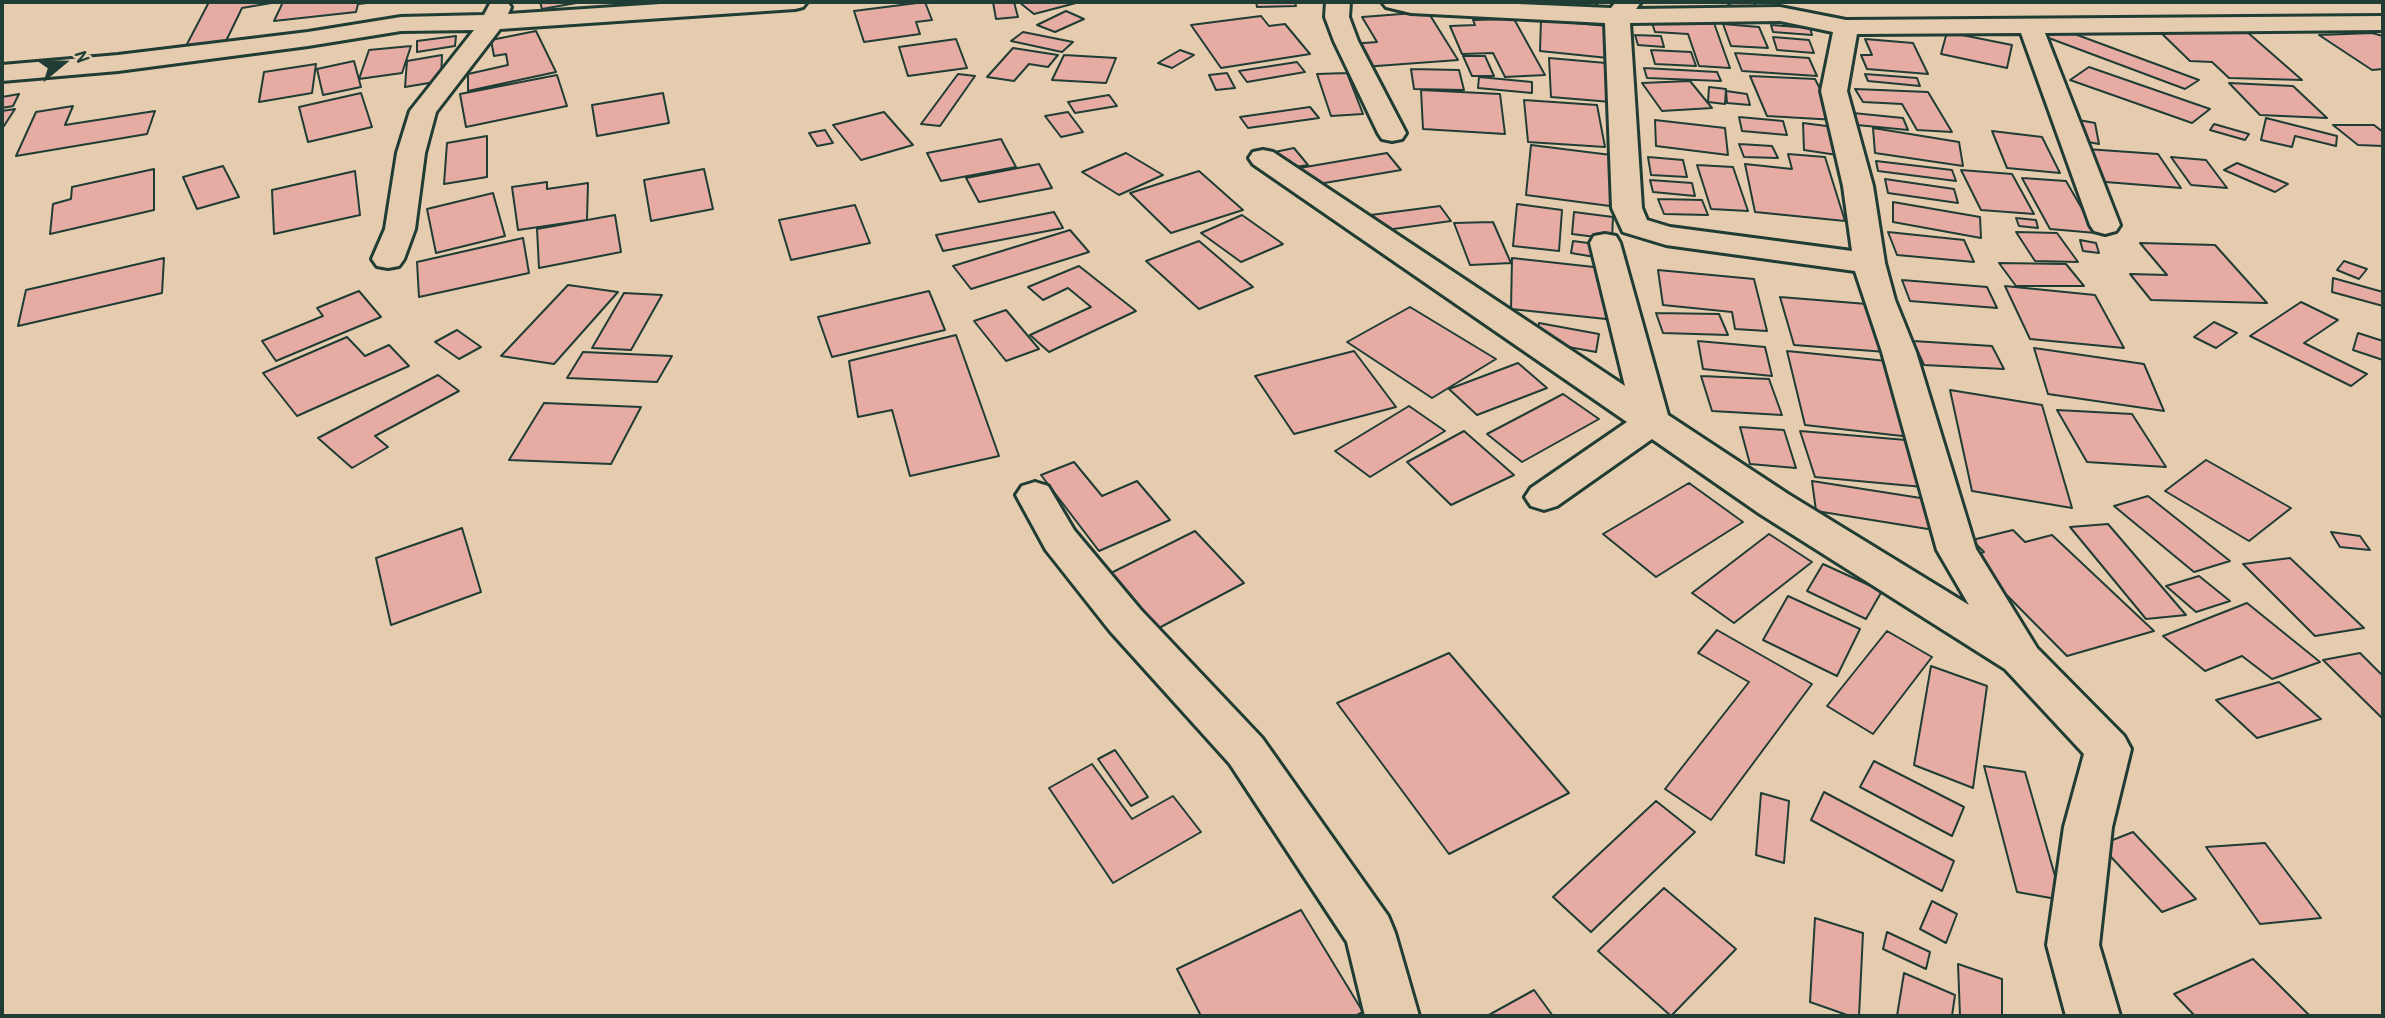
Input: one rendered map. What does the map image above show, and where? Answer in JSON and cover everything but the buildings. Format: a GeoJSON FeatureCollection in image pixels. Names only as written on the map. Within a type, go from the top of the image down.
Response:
{"type":"FeatureCollection","features":[{"type":"Feature","properties":{"kind":"street"},"geometry":{"type":"LineString","coordinates":[[2,73],[308,39],[497,12],[795,2]]}},
{"type":"Feature","properties":{"kind":"street"},"geometry":{"type":"LineString","coordinates":[[1338,2],[1337,17],[1346,41],[1392,133]]}},
{"type":"Feature","properties":{"kind":"street"},"geometry":{"type":"LineString","coordinates":[[1394,2],[1411,6],[1780,14],[1846,27],[2383,23]]}},
{"type":"Feature","properties":{"kind":"street"},"geometry":{"type":"LineString","coordinates":[[1623,9],[1627,208],[1634,226],[1667,236],[1869,263]]}},
{"type":"Feature","properties":{"kind":"street"},"geometry":{"type":"LineString","coordinates":[[388,259],[400,229],[411,153],[423,111],[497,12]]}},
{"type":"Feature","properties":{"kind":"street"},"geometry":{"type":"LineString","coordinates":[[2029,25],[2105,225]]}},
{"type":"Feature","properties":{"kind":"street"},"geometry":{"type":"LineString","coordinates":[[1846,27],[1834,91],[1858,186],[1869,263],[1879,300],[1899,352],[1957,550],[2022,660],[2108,749],[2088,827],[2073,945],[2093,1016]]}},
{"type":"Feature","properties":{"kind":"street"},"geometry":{"type":"LineString","coordinates":[[1263,158],[1774,504],[2022,660]]}},
{"type":"Feature","properties":{"kind":"street"},"geometry":{"type":"LineString","coordinates":[[1605,243],[1652,422]]}},
{"type":"Feature","properties":{"kind":"street"},"geometry":{"type":"LineString","coordinates":[[1544,497],[1652,422]]}},
{"type":"Feature","properties":{"kind":"street"},"geometry":{"type":"LineString","coordinates":[[1035,495],[1060,540],[1125,620],[1246,751],[1370,933],[1392,1016]]}}]}
